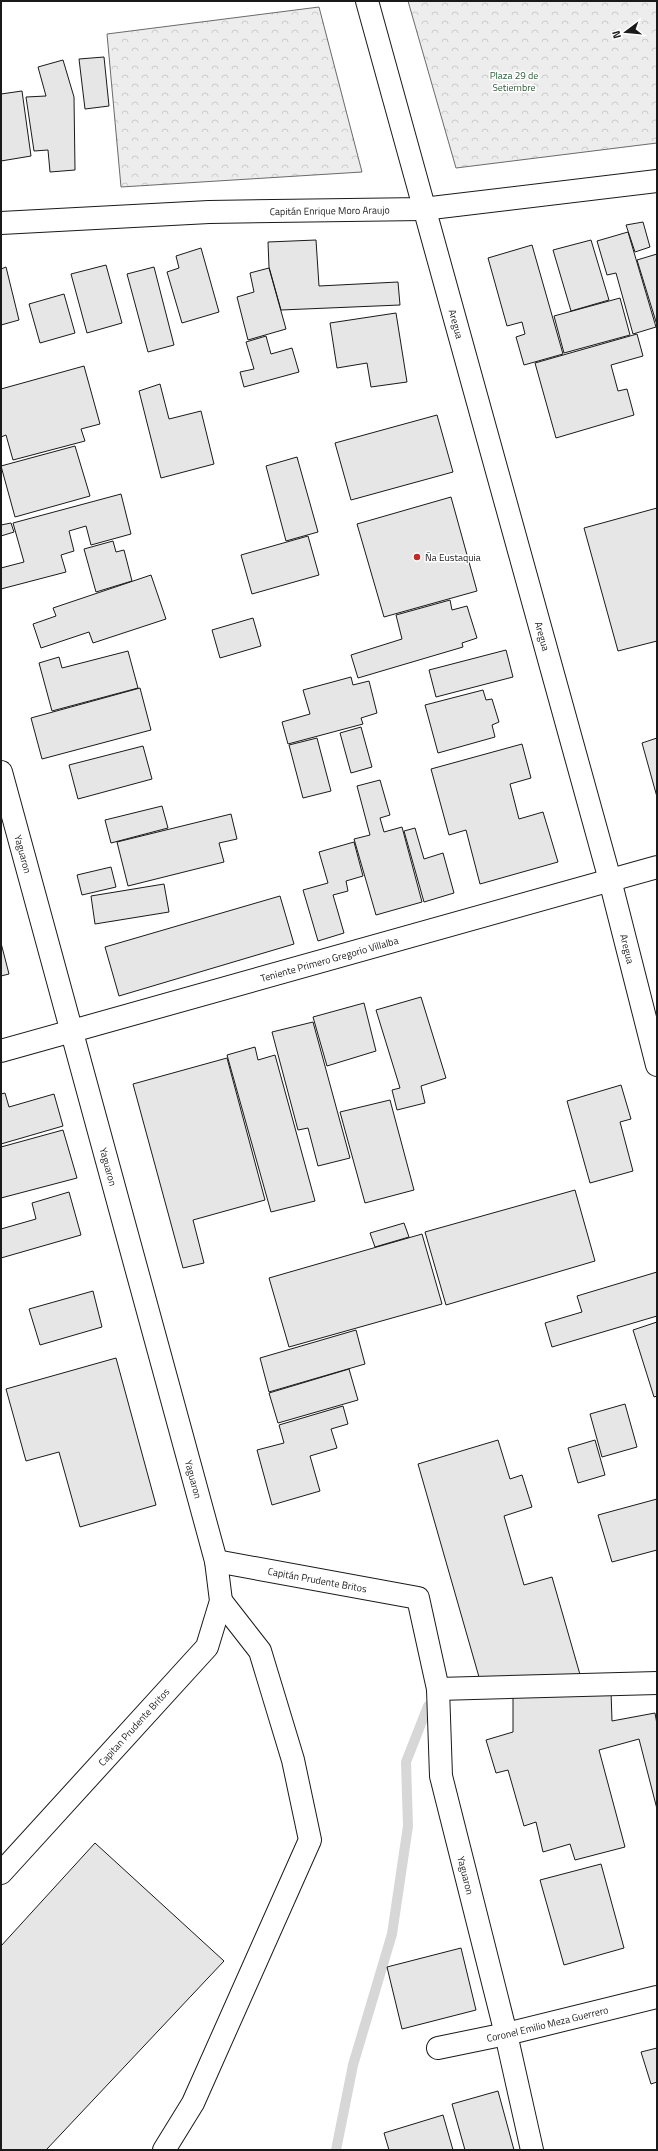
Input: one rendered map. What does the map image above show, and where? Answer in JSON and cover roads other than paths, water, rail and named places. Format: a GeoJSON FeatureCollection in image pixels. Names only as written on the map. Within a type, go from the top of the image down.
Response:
{"type":"FeatureCollection","features":[{"type":"Feature","properties":{"kind":"street","name":"Aregua"},"geometry":{"type":"LineString","coordinates":[[367,1],[423,209],[610,880],[657,1065]]}},
{"type":"Feature","properties":{"kind":"street","name":"Capitán Enrique Moro Araujo"},"geometry":{"type":"LineString","coordinates":[[1,223],[210,212],[423,209],[657,181]]}},
{"type":"Feature","properties":{"kind":"street","name":"Yaguaron"},"geometry":{"type":"LineString","coordinates":[[1,772],[216,1561]]}},
{"type":"Feature","properties":{"kind":"street","name":"Teniente Primero Gregorio Villalba"},"geometry":{"type":"LineString","coordinates":[[1,1051],[657,867]]}},
{"type":"Feature","properties":{"kind":"street","name":"Capitán Prudente Britos"},"geometry":{"type":"LineString","coordinates":[[216,1561],[418,1598]]}},
{"type":"Feature","properties":{"kind":"street","name":"Capitan Prudente Britos"},"geometry":{"type":"LineString","coordinates":[[1,1873],[207,1647],[221,1601],[216,1561]]}},
{"type":"Feature","properties":{"kind":"street","name":"Yaguaron"},"geometry":{"type":"LineString","coordinates":[[418,1598],[438,1689],[442,1776],[506,2034],[532,2150]]}},
{"type":"Feature","properties":{"kind":"street"},"geometry":{"type":"LineString","coordinates":[[164,2150],[193,2103],[310,1840],[293,1760],[260,1651],[221,1601]]}},
{"type":"Feature","properties":{"kind":"street"},"geometry":{"type":"LineString","coordinates":[[438,1689],[657,1683]]}},
{"type":"Feature","properties":{"kind":"street","name":"Coronel Emilio Meza Guerrero"},"geometry":{"type":"LineString","coordinates":[[438,2048],[506,2034],[657,1997]]}},
{"type":"Feature","properties":{"kind":"waterway"},"geometry":{"type":"LineString","coordinates":[[336,2150],[353,2065],[392,1934],[408,1826],[406,1762],[428,1706]]}},
{"type":"Feature","properties":{"kind":"place","name":"Ña Eustaquia"},"geometry":{"type":"Point","coordinates":[417,557]}},
{"type":"Feature","properties":{"kind":"park label","name":"Plaza 29 de Setiembre"},"geometry":{"type":"Point","coordinates":[514,80]}}]}
